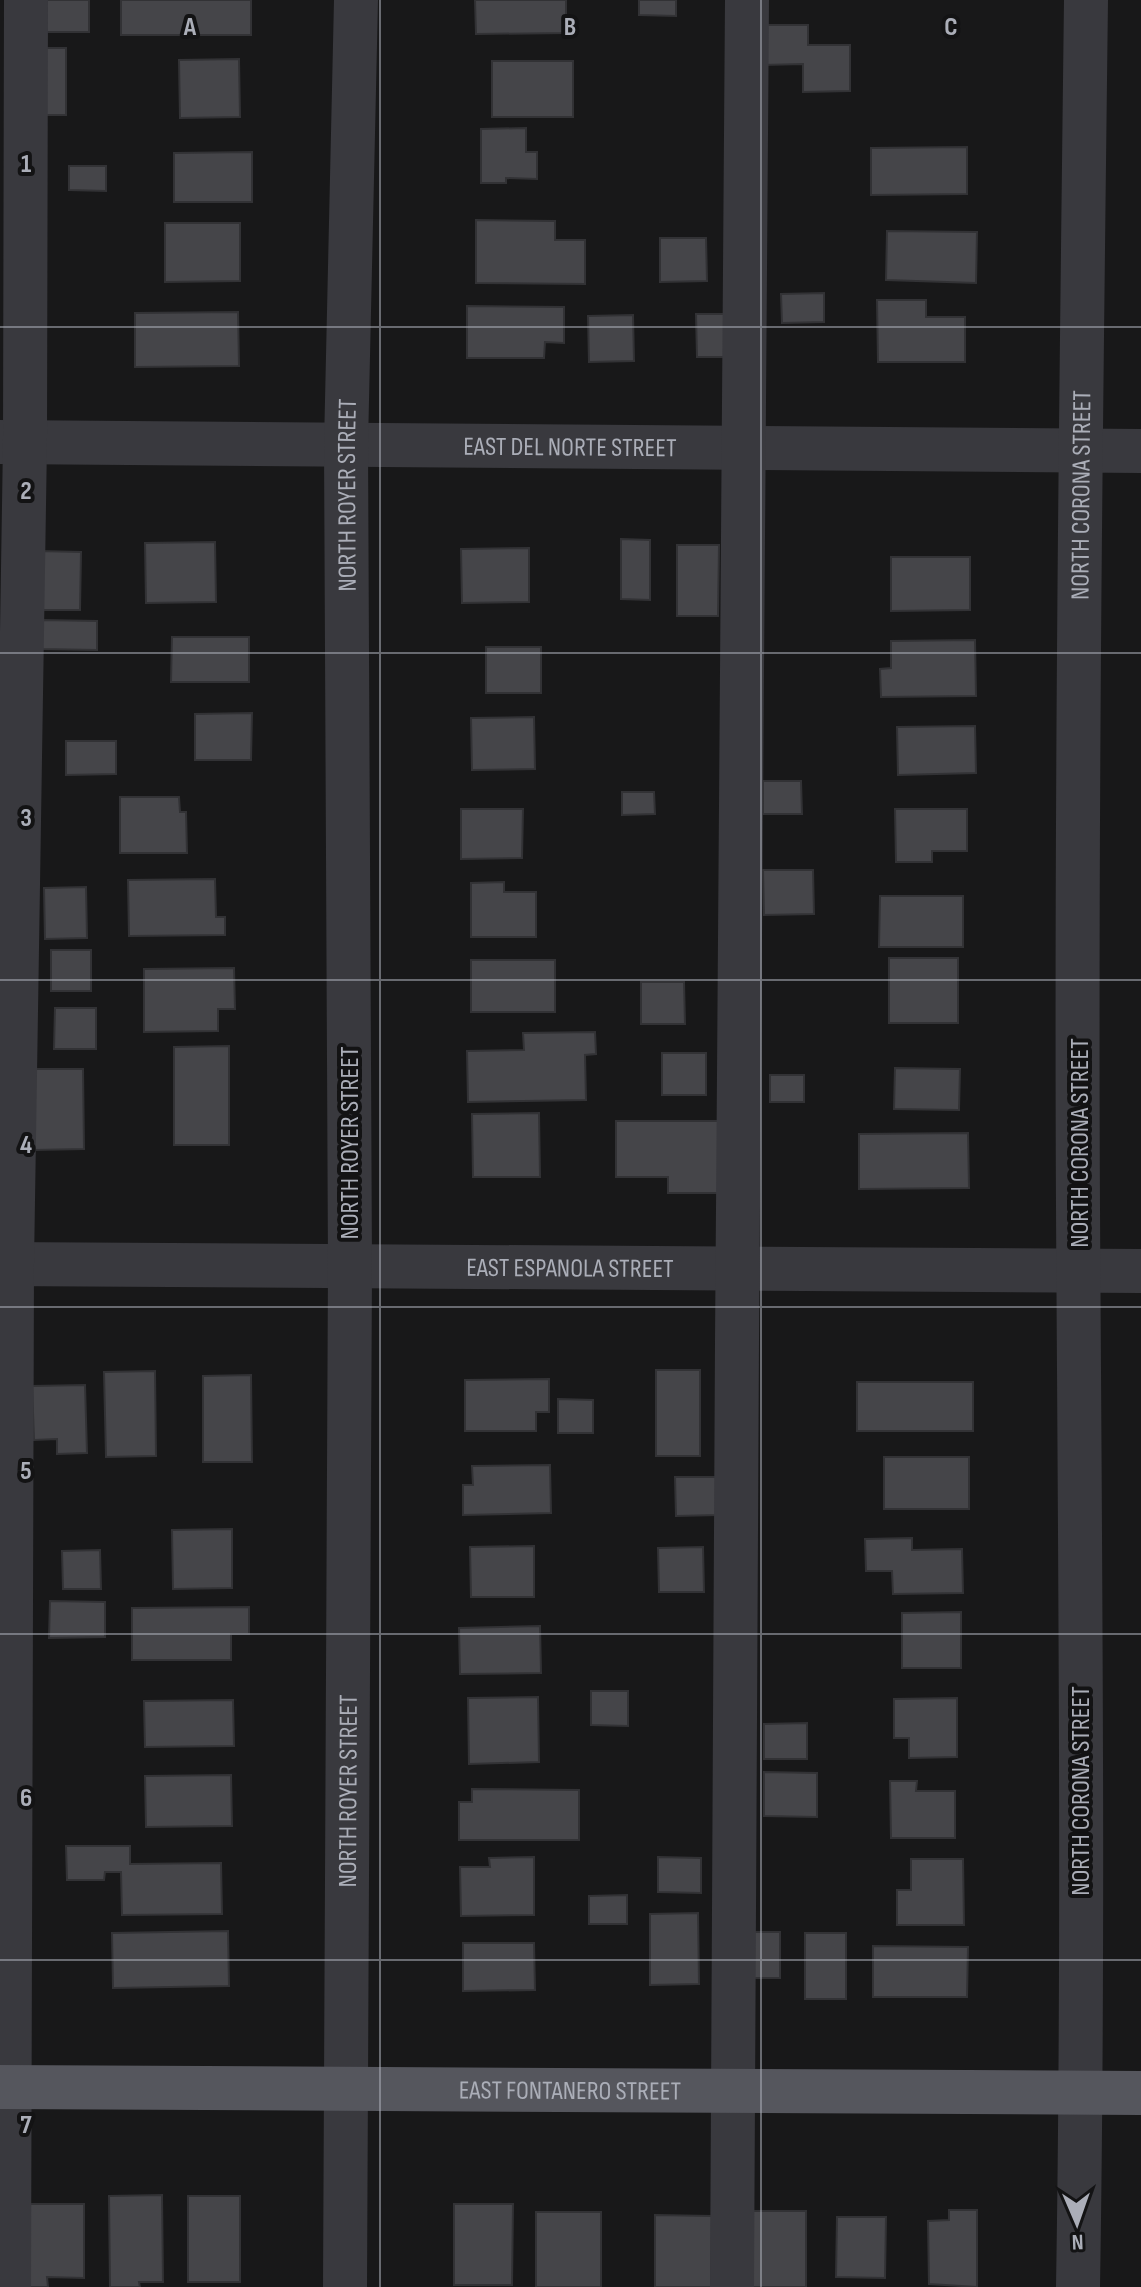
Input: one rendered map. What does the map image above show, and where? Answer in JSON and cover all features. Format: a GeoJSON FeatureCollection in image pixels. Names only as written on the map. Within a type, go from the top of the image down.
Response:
{"type":"FeatureCollection","features":[{"type":"Feature","properties":{"kind":"main road","name":"EAST FONTANERO STREET"},"geometry":{"type":"LineString","coordinates":[[6,2087],[1141,2093]]}},
{"type":"Feature","properties":{"kind":"street"},"geometry":{"type":"LineString","coordinates":[[9,2287],[6,2087],[6,1264],[12,442],[26,0]]}},
{"type":"Feature","properties":{"kind":"street","name":"NORTH ROYER STREET"},"geometry":{"type":"LineString","coordinates":[[345,2287],[350,1266],[346,445],[356,0]]}},
{"type":"Feature","properties":{"kind":"street"},"geometry":{"type":"LineString","coordinates":[[732,2287],[747,0]]}},
{"type":"Feature","properties":{"kind":"street","name":"NORTH CORONA STREET"},"geometry":{"type":"LineString","coordinates":[[1078,2287],[1081,2092],[1081,450],[1086,0]]}},
{"type":"Feature","properties":{"kind":"street","name":"EAST DEL NORTE STREET"},"geometry":{"type":"LineString","coordinates":[[12,442],[1141,451]]}},
{"type":"Feature","properties":{"kind":"street","name":"EAST ESPANOLA STREET"},"geometry":{"type":"LineString","coordinates":[[6,1264],[1141,1271]]}},
{"type":"Feature","properties":{"kind":"building"},"geometry":{"type":"Polygon","coordinates":[[[47,0],[89,0],[89,32],[46,32],[47,0]]]}},
{"type":"Feature","properties":{"kind":"building"},"geometry":{"type":"Polygon","coordinates":[[[121,0],[251,0],[251,35],[121,35],[121,0]]]}},
{"type":"Feature","properties":{"kind":"building"},"geometry":{"type":"Polygon","coordinates":[[[475,0],[566,0],[566,33],[476,34],[475,0]]]}},
{"type":"Feature","properties":{"kind":"building"},"geometry":{"type":"Polygon","coordinates":[[[639,0],[676,0],[676,16],[639,15],[639,0]]]}},
{"type":"Feature","properties":{"kind":"building"},"geometry":{"type":"Polygon","coordinates":[[[760,25],[808,25],[808,45],[850,45],[850,91],[803,92],[803,64],[761,65],[760,25]]]}},
{"type":"Feature","properties":{"kind":"building"},"geometry":{"type":"Polygon","coordinates":[[[34,48],[66,48],[66,115],[34,115],[34,48]]]}},
{"type":"Feature","properties":{"kind":"building"},"geometry":{"type":"Polygon","coordinates":[[[239,59],[240,117],[180,118],[179,60],[239,59]]]}},
{"type":"Feature","properties":{"kind":"building"},"geometry":{"type":"Polygon","coordinates":[[[492,61],[573,61],[573,117],[492,117],[492,61]]]}},
{"type":"Feature","properties":{"kind":"building"},"geometry":{"type":"Polygon","coordinates":[[[526,128],[526,152],[537,152],[537,179],[506,178],[506,183],[481,183],[481,129],[526,128]]]}},
{"type":"Feature","properties":{"kind":"building"},"geometry":{"type":"Polygon","coordinates":[[[967,147],[967,194],[871,195],[871,148],[967,147]]]}},
{"type":"Feature","properties":{"kind":"building"},"geometry":{"type":"Polygon","coordinates":[[[252,152],[252,202],[174,202],[174,153],[252,152]]]}},
{"type":"Feature","properties":{"kind":"building"},"geometry":{"type":"Polygon","coordinates":[[[69,166],[106,166],[106,191],[69,190],[69,166]]]}},
{"type":"Feature","properties":{"kind":"building"},"geometry":{"type":"Polygon","coordinates":[[[476,220],[555,221],[555,240],[585,240],[585,284],[476,283],[476,220]]]}},
{"type":"Feature","properties":{"kind":"building"},"geometry":{"type":"Polygon","coordinates":[[[165,223],[240,223],[240,281],[165,282],[165,223]]]}},
{"type":"Feature","properties":{"kind":"building"},"geometry":{"type":"Polygon","coordinates":[[[887,231],[977,232],[976,283],[886,280],[887,231]]]}},
{"type":"Feature","properties":{"kind":"building"},"geometry":{"type":"Polygon","coordinates":[[[660,238],[706,238],[707,281],[660,282],[660,238]]]}},
{"type":"Feature","properties":{"kind":"building"},"geometry":{"type":"Polygon","coordinates":[[[824,293],[824,322],[782,323],[781,294],[824,293]]]}},
{"type":"Feature","properties":{"kind":"building"},"geometry":{"type":"Polygon","coordinates":[[[877,300],[926,300],[926,317],[965,317],[965,362],[878,362],[877,300]]]}},
{"type":"Feature","properties":{"kind":"building"},"geometry":{"type":"Polygon","coordinates":[[[467,306],[564,307],[564,343],[545,342],[544,358],[467,358],[467,306]]]}},
{"type":"Feature","properties":{"kind":"building"},"geometry":{"type":"Polygon","coordinates":[[[238,312],[239,366],[135,367],[135,313],[238,312]]]}},
{"type":"Feature","properties":{"kind":"building"},"geometry":{"type":"Polygon","coordinates":[[[696,314],[726,314],[726,357],[697,357],[696,314]]]}},
{"type":"Feature","properties":{"kind":"building"},"geometry":{"type":"Polygon","coordinates":[[[633,315],[634,361],[589,362],[588,316],[633,315]]]}},
{"type":"Feature","properties":{"kind":"building"},"geometry":{"type":"Polygon","coordinates":[[[621,539],[650,540],[650,600],[621,599],[621,539]]]}},
{"type":"Feature","properties":{"kind":"building"},"geometry":{"type":"Polygon","coordinates":[[[215,542],[216,602],[146,603],[145,543],[215,542]]]}},
{"type":"Feature","properties":{"kind":"building"},"geometry":{"type":"Polygon","coordinates":[[[677,545],[719,545],[718,616],[677,616],[677,545]]]}},
{"type":"Feature","properties":{"kind":"building"},"geometry":{"type":"Polygon","coordinates":[[[529,548],[529,602],[462,603],[461,549],[529,548]]]}},
{"type":"Feature","properties":{"kind":"building"},"geometry":{"type":"Polygon","coordinates":[[[38,551],[81,552],[80,610],[38,610],[38,551]]]}},
{"type":"Feature","properties":{"kind":"building"},"geometry":{"type":"Polygon","coordinates":[[[891,557],[970,557],[970,610],[891,611],[891,557]]]}},
{"type":"Feature","properties":{"kind":"building"},"geometry":{"type":"Polygon","coordinates":[[[41,620],[97,621],[97,650],[40,649],[41,620]]]}},
{"type":"Feature","properties":{"kind":"building"},"geometry":{"type":"Polygon","coordinates":[[[172,637],[249,637],[249,682],[171,682],[172,637]]]}},
{"type":"Feature","properties":{"kind":"building"},"geometry":{"type":"Polygon","coordinates":[[[975,640],[976,696],[881,697],[880,669],[891,668],[891,641],[975,640]]]}},
{"type":"Feature","properties":{"kind":"building"},"geometry":{"type":"Polygon","coordinates":[[[486,647],[541,647],[541,693],[486,693],[486,647]]]}},
{"type":"Feature","properties":{"kind":"building"},"geometry":{"type":"Polygon","coordinates":[[[252,713],[251,760],[195,760],[195,714],[252,713]]]}},
{"type":"Feature","properties":{"kind":"building"},"geometry":{"type":"Polygon","coordinates":[[[534,717],[535,769],[472,770],[471,718],[534,717]]]}},
{"type":"Feature","properties":{"kind":"building"},"geometry":{"type":"Polygon","coordinates":[[[975,726],[976,773],[898,775],[897,727],[975,726]]]}},
{"type":"Feature","properties":{"kind":"building"},"geometry":{"type":"Polygon","coordinates":[[[66,741],[116,741],[116,774],[66,775],[66,741]]]}},
{"type":"Feature","properties":{"kind":"building"},"geometry":{"type":"Polygon","coordinates":[[[763,781],[801,781],[802,814],[763,814],[763,781]]]}},
{"type":"Feature","properties":{"kind":"building"},"geometry":{"type":"Polygon","coordinates":[[[622,792],[654,792],[655,814],[622,815],[622,792]]]}},
{"type":"Feature","properties":{"kind":"building"},"geometry":{"type":"Polygon","coordinates":[[[120,797],[179,797],[180,812],[186,812],[187,853],[120,853],[120,797]]]}},
{"type":"Feature","properties":{"kind":"building"},"geometry":{"type":"Polygon","coordinates":[[[461,809],[523,809],[522,858],[461,859],[461,809]]]}},
{"type":"Feature","properties":{"kind":"building"},"geometry":{"type":"Polygon","coordinates":[[[895,809],[967,809],[967,851],[932,851],[932,862],[896,862],[895,809]]]}},
{"type":"Feature","properties":{"kind":"building"},"geometry":{"type":"Polygon","coordinates":[[[763,870],[813,870],[814,914],[764,915],[763,870]]]}},
{"type":"Feature","properties":{"kind":"building"},"geometry":{"type":"Polygon","coordinates":[[[215,879],[216,917],[225,917],[225,935],[129,936],[128,880],[215,879]]]}},
{"type":"Feature","properties":{"kind":"building"},"geometry":{"type":"Polygon","coordinates":[[[504,882],[504,892],[536,892],[536,937],[471,937],[471,883],[504,882]]]}},
{"type":"Feature","properties":{"kind":"building"},"geometry":{"type":"Polygon","coordinates":[[[86,887],[87,938],[45,939],[44,888],[86,887]]]}},
{"type":"Feature","properties":{"kind":"building"},"geometry":{"type":"Polygon","coordinates":[[[880,896],[963,896],[963,947],[879,947],[880,896]]]}},
{"type":"Feature","properties":{"kind":"building"},"geometry":{"type":"Polygon","coordinates":[[[51,950],[91,950],[91,991],[51,991],[51,950]]]}},
{"type":"Feature","properties":{"kind":"building"},"geometry":{"type":"Polygon","coordinates":[[[889,958],[958,958],[958,1023],[889,1023],[889,958]]]}},
{"type":"Feature","properties":{"kind":"building"},"geometry":{"type":"Polygon","coordinates":[[[471,960],[555,960],[555,1012],[471,1012],[471,960]]]}},
{"type":"Feature","properties":{"kind":"building"},"geometry":{"type":"Polygon","coordinates":[[[234,968],[235,1009],[218,1009],[218,1031],[144,1032],[144,969],[234,968]]]}},
{"type":"Feature","properties":{"kind":"building"},"geometry":{"type":"Polygon","coordinates":[[[641,982],[684,982],[685,1024],[641,1024],[641,982]]]}},
{"type":"Feature","properties":{"kind":"building"},"geometry":{"type":"Polygon","coordinates":[[[55,1008],[96,1008],[96,1049],[54,1049],[55,1008]]]}},
{"type":"Feature","properties":{"kind":"building"},"geometry":{"type":"Polygon","coordinates":[[[595,1032],[596,1054],[585,1055],[586,1100],[468,1102],[467,1051],[524,1050],[523,1033],[595,1032]]]}},
{"type":"Feature","properties":{"kind":"building"},"geometry":{"type":"Polygon","coordinates":[[[229,1046],[229,1145],[174,1145],[174,1047],[229,1046]]]}},
{"type":"Feature","properties":{"kind":"building"},"geometry":{"type":"Polygon","coordinates":[[[662,1053],[706,1053],[706,1095],[662,1095],[662,1053]]]}},
{"type":"Feature","properties":{"kind":"building"},"geometry":{"type":"Polygon","coordinates":[[[895,1068],[960,1069],[959,1110],[894,1109],[895,1068]]]}},
{"type":"Feature","properties":{"kind":"building"},"geometry":{"type":"Polygon","coordinates":[[[33,1069],[83,1069],[84,1149],[33,1150],[33,1069]]]}},
{"type":"Feature","properties":{"kind":"building"},"geometry":{"type":"Polygon","coordinates":[[[770,1075],[804,1075],[804,1102],[770,1102],[770,1075]]]}},
{"type":"Feature","properties":{"kind":"building"},"geometry":{"type":"Polygon","coordinates":[[[539,1113],[540,1177],[473,1177],[472,1114],[539,1113]]]}},
{"type":"Feature","properties":{"kind":"building"},"geometry":{"type":"Polygon","coordinates":[[[616,1121],[721,1121],[721,1193],[668,1193],[668,1177],[616,1177],[616,1121]]]}},
{"type":"Feature","properties":{"kind":"building"},"geometry":{"type":"Polygon","coordinates":[[[968,1133],[969,1188],[859,1189],[859,1134],[968,1133]]]}},
{"type":"Feature","properties":{"kind":"building"},"geometry":{"type":"Polygon","coordinates":[[[656,1370],[700,1370],[700,1456],[656,1456],[656,1370]]]}},
{"type":"Feature","properties":{"kind":"building"},"geometry":{"type":"Polygon","coordinates":[[[155,1371],[156,1456],[106,1457],[104,1372],[155,1371]]]}},
{"type":"Feature","properties":{"kind":"building"},"geometry":{"type":"Polygon","coordinates":[[[251,1375],[252,1462],[203,1462],[203,1376],[251,1375]]]}},
{"type":"Feature","properties":{"kind":"building"},"geometry":{"type":"Polygon","coordinates":[[[549,1379],[549,1412],[536,1412],[536,1431],[465,1431],[465,1380],[549,1379]]]}},
{"type":"Feature","properties":{"kind":"building"},"geometry":{"type":"Polygon","coordinates":[[[857,1382],[973,1382],[973,1431],[857,1431],[857,1382]]]}},
{"type":"Feature","properties":{"kind":"building"},"geometry":{"type":"Polygon","coordinates":[[[85,1385],[87,1453],[57,1454],[57,1439],[34,1440],[32,1386],[85,1385]]]}},
{"type":"Feature","properties":{"kind":"building"},"geometry":{"type":"Polygon","coordinates":[[[558,1399],[593,1400],[593,1433],[558,1433],[558,1399]]]}},
{"type":"Feature","properties":{"kind":"building"},"geometry":{"type":"Polygon","coordinates":[[[884,1457],[969,1457],[969,1509],[884,1509],[884,1457]]]}},
{"type":"Feature","properties":{"kind":"building"},"geometry":{"type":"Polygon","coordinates":[[[550,1465],[551,1513],[463,1515],[463,1485],[473,1485],[472,1466],[550,1465]]]}},
{"type":"Feature","properties":{"kind":"building"},"geometry":{"type":"Polygon","coordinates":[[[675,1477],[718,1477],[718,1515],[676,1516],[675,1477]]]}},
{"type":"Feature","properties":{"kind":"building"},"geometry":{"type":"Polygon","coordinates":[[[232,1529],[232,1588],[173,1589],[172,1530],[232,1529]]]}},
{"type":"Feature","properties":{"kind":"building"},"geometry":{"type":"Polygon","coordinates":[[[912,1538],[912,1550],[962,1549],[963,1593],[893,1594],[892,1571],[866,1571],[865,1539],[912,1538]]]}},
{"type":"Feature","properties":{"kind":"building"},"geometry":{"type":"Polygon","coordinates":[[[534,1546],[534,1597],[471,1597],[470,1547],[534,1546]]]}},
{"type":"Feature","properties":{"kind":"building"},"geometry":{"type":"Polygon","coordinates":[[[703,1547],[704,1592],[659,1592],[658,1548],[703,1547]]]}},
{"type":"Feature","properties":{"kind":"building"},"geometry":{"type":"Polygon","coordinates":[[[100,1550],[101,1589],[63,1589],[62,1551],[100,1550]]]}},
{"type":"Feature","properties":{"kind":"building"},"geometry":{"type":"Polygon","coordinates":[[[50,1601],[105,1602],[105,1637],[49,1638],[50,1601]]]}},
{"type":"Feature","properties":{"kind":"building"},"geometry":{"type":"Polygon","coordinates":[[[249,1607],[249,1634],[231,1634],[231,1660],[132,1660],[132,1608],[249,1607]]]}},
{"type":"Feature","properties":{"kind":"building"},"geometry":{"type":"Polygon","coordinates":[[[961,1612],[961,1668],[902,1668],[902,1613],[961,1612]]]}},
{"type":"Feature","properties":{"kind":"building"},"geometry":{"type":"Polygon","coordinates":[[[540,1626],[541,1673],[460,1674],[459,1628],[540,1626]]]}},
{"type":"Feature","properties":{"kind":"building"},"geometry":{"type":"Polygon","coordinates":[[[591,1691],[628,1691],[628,1726],[591,1725],[591,1691]]]}},
{"type":"Feature","properties":{"kind":"building"},"geometry":{"type":"Polygon","coordinates":[[[538,1697],[539,1762],[469,1764],[468,1698],[538,1697]]]}},
{"type":"Feature","properties":{"kind":"building"},"geometry":{"type":"Polygon","coordinates":[[[957,1698],[957,1757],[909,1758],[909,1738],[894,1738],[894,1699],[957,1698]]]}},
{"type":"Feature","properties":{"kind":"building"},"geometry":{"type":"Polygon","coordinates":[[[233,1700],[234,1746],[145,1747],[144,1701],[233,1700]]]}},
{"type":"Feature","properties":{"kind":"building"},"geometry":{"type":"Polygon","coordinates":[[[807,1723],[807,1759],[764,1759],[764,1724],[807,1723]]]}},
{"type":"Feature","properties":{"kind":"building"},"geometry":{"type":"Polygon","coordinates":[[[764,1772],[817,1773],[817,1817],[764,1816],[764,1772]]]}},
{"type":"Feature","properties":{"kind":"building"},"geometry":{"type":"Polygon","coordinates":[[[231,1775],[232,1826],[146,1827],[145,1776],[231,1775]]]}},
{"type":"Feature","properties":{"kind":"building"},"geometry":{"type":"Polygon","coordinates":[[[890,1781],[917,1781],[916,1791],[955,1791],[955,1838],[891,1838],[890,1781]]]}},
{"type":"Feature","properties":{"kind":"building"},"geometry":{"type":"Polygon","coordinates":[[[472,1789],[579,1790],[579,1840],[459,1840],[459,1802],[472,1802],[472,1789]]]}},
{"type":"Feature","properties":{"kind":"building"},"geometry":{"type":"Polygon","coordinates":[[[66,1846],[130,1846],[130,1864],[221,1863],[222,1914],[122,1915],[121,1872],[105,1872],[104,1880],[67,1880],[66,1846]]]}},
{"type":"Feature","properties":{"kind":"building"},"geometry":{"type":"Polygon","coordinates":[[[534,1857],[534,1915],[461,1916],[460,1867],[490,1867],[489,1858],[534,1857]]]}},
{"type":"Feature","properties":{"kind":"building"},"geometry":{"type":"Polygon","coordinates":[[[658,1857],[701,1858],[701,1893],[658,1892],[658,1857]]]}},
{"type":"Feature","properties":{"kind":"building"},"geometry":{"type":"Polygon","coordinates":[[[911,1859],[963,1859],[964,1925],[897,1925],[897,1890],[911,1890],[911,1859]]]}},
{"type":"Feature","properties":{"kind":"building"},"geometry":{"type":"Polygon","coordinates":[[[627,1895],[627,1924],[589,1924],[589,1896],[627,1895]]]}},
{"type":"Feature","properties":{"kind":"building"},"geometry":{"type":"Polygon","coordinates":[[[698,1913],[699,1984],[650,1985],[650,1914],[698,1913]]]}},
{"type":"Feature","properties":{"kind":"building"},"geometry":{"type":"Polygon","coordinates":[[[228,1931],[229,1986],[113,1988],[112,1933],[228,1931]]]}},
{"type":"Feature","properties":{"kind":"building"},"geometry":{"type":"Polygon","coordinates":[[[749,1932],[780,1932],[780,1978],[750,1978],[749,1932]]]}},
{"type":"Feature","properties":{"kind":"building"},"geometry":{"type":"Polygon","coordinates":[[[805,1933],[846,1933],[846,1999],[805,1999],[805,1933]]]}},
{"type":"Feature","properties":{"kind":"building"},"geometry":{"type":"Polygon","coordinates":[[[463,1943],[534,1943],[535,1990],[463,1991],[463,1943]]]}},
{"type":"Feature","properties":{"kind":"building"},"geometry":{"type":"Polygon","coordinates":[[[873,1946],[968,1947],[967,1997],[873,1997],[873,1946]]]}},
{"type":"Feature","properties":{"kind":"building"},"geometry":{"type":"Polygon","coordinates":[[[162,2195],[163,2282],[139,2282],[140,2287],[110,2287],[109,2196],[162,2195]]]}},
{"type":"Feature","properties":{"kind":"building"},"geometry":{"type":"Polygon","coordinates":[[[188,2196],[240,2196],[240,2282],[188,2282],[188,2196]]]}},
{"type":"Feature","properties":{"kind":"building"},"geometry":{"type":"Polygon","coordinates":[[[16,2204],[84,2204],[84,2278],[47,2277],[48,2287],[16,2287],[16,2204]]]}},
{"type":"Feature","properties":{"kind":"building"},"geometry":{"type":"Polygon","coordinates":[[[454,2204],[513,2204],[512,2285],[454,2285],[454,2204]]]}},
{"type":"Feature","properties":{"kind":"building"},"geometry":{"type":"Polygon","coordinates":[[[949,2210],[977,2210],[977,2287],[929,2284],[928,2221],[949,2220],[949,2210]]]}},
{"type":"Feature","properties":{"kind":"building"},"geometry":{"type":"Polygon","coordinates":[[[748,2211],[806,2211],[806,2287],[749,2287],[748,2211]]]}},
{"type":"Feature","properties":{"kind":"building"},"geometry":{"type":"Polygon","coordinates":[[[536,2212],[601,2212],[601,2287],[536,2287],[536,2212]]]}},
{"type":"Feature","properties":{"kind":"building"},"geometry":{"type":"Polygon","coordinates":[[[655,2215],[712,2216],[711,2287],[655,2287],[655,2215]]]}},
{"type":"Feature","properties":{"kind":"building"},"geometry":{"type":"Polygon","coordinates":[[[837,2217],[886,2217],[885,2278],[836,2277],[837,2217]]]}}]}
